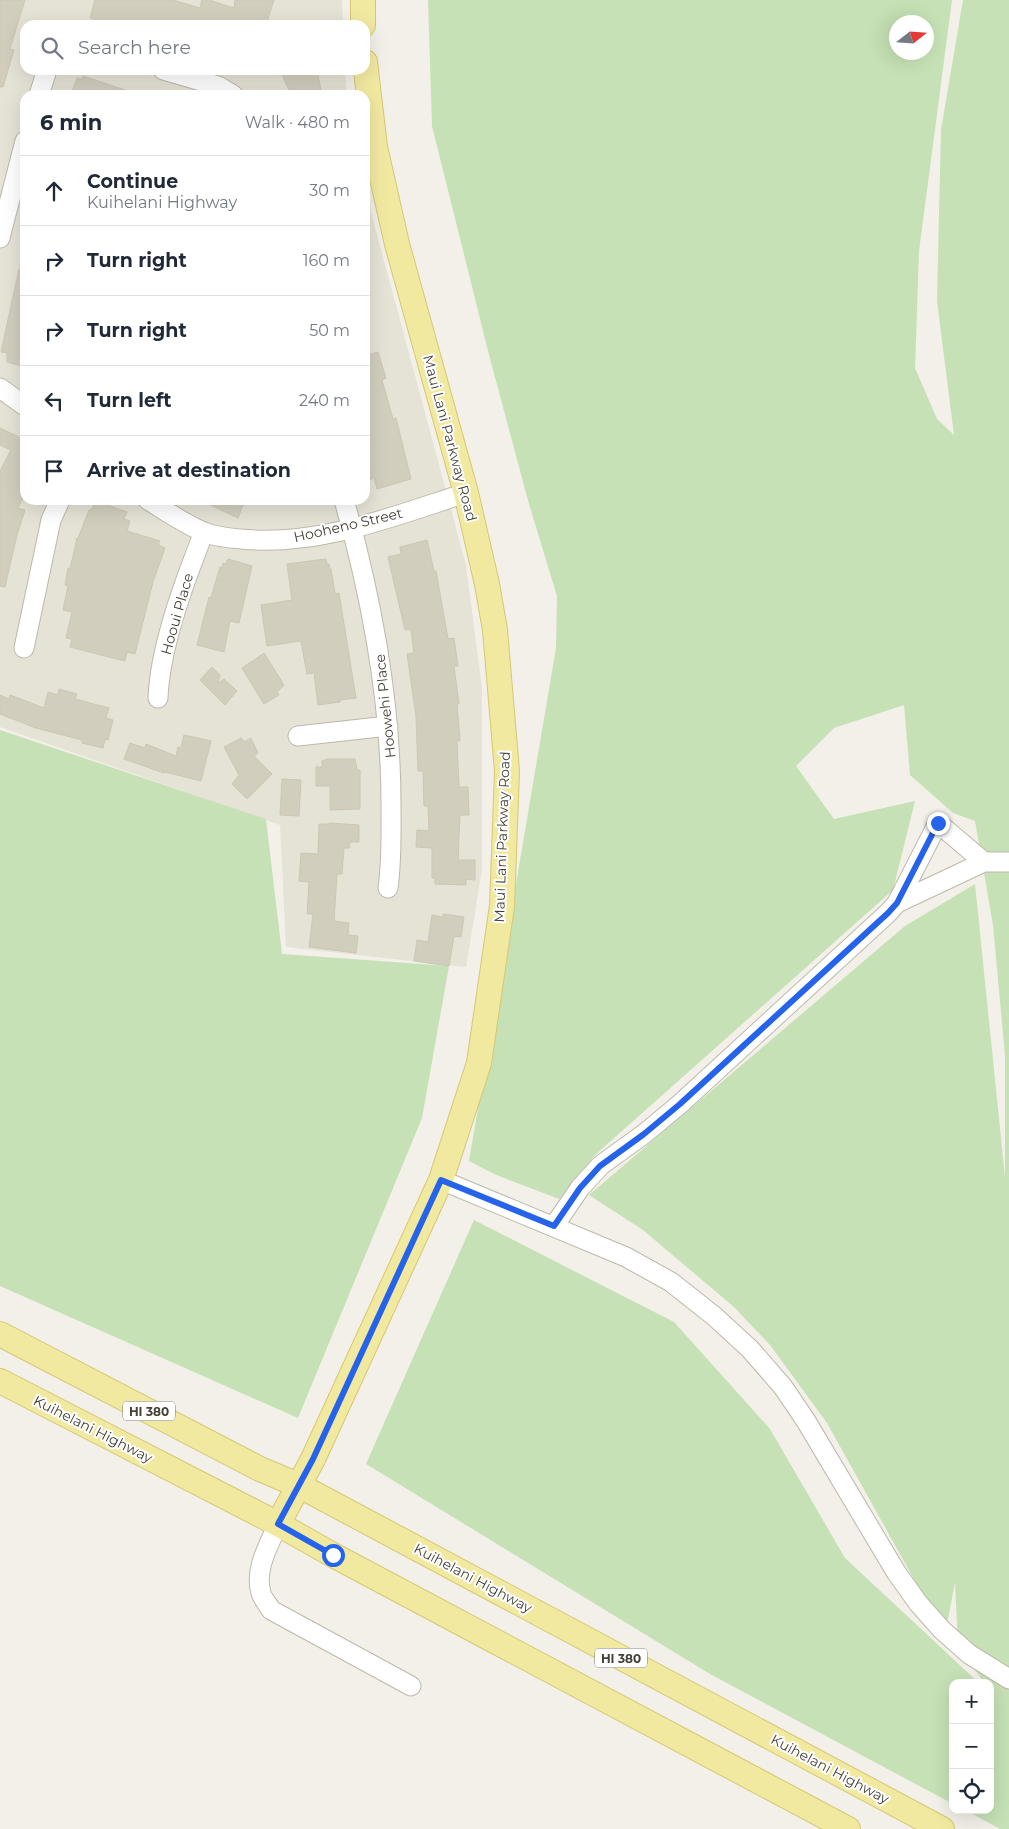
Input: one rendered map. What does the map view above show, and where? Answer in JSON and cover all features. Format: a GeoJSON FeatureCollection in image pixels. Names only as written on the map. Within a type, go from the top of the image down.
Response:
{"type":"FeatureCollection","features":[{"type":"Feature","properties":{"kind":"main road"},"geometry":{"type":"LineString","coordinates":[[364,0],[364,20]]}},
{"type":"Feature","properties":{"kind":"main road","name":"Maui Lani Parkway Road"},"geometry":{"type":"LineString","coordinates":[[367,75],[368,90]]}},
{"type":"Feature","properties":{"kind":"main road","name":"Maui Lani Parkway Road"},"geometry":{"type":"LineString","coordinates":[[278,1524],[300,1486],[364,1352],[441,1180],[479,1063],[502,906],[507,770],[502,694],[495,630],[487,584],[466,494],[397,244],[375,147],[370,104]]}},
{"type":"Feature","properties":{"kind":"main road","name":"Kuihelani Highway"},"geometry":{"type":"LineString","coordinates":[[0,1334],[260,1468],[300,1486],[942,1829]]}},
{"type":"Feature","properties":{"kind":"main road","name":"Kuihelani Highway"},"geometry":{"type":"LineString","coordinates":[[0,1381],[278,1524],[848,1829]]}},
{"type":"Feature","properties":{"kind":"street"},"geometry":{"type":"LineString","coordinates":[[41,90],[45,75]]}},
{"type":"Feature","properties":{"kind":"street"},"geometry":{"type":"LineString","coordinates":[[180,75],[218,86],[225,90]]}},
{"type":"Feature","properties":{"kind":"street"},"geometry":{"type":"LineString","coordinates":[[0,238],[20,160]]}},
{"type":"Feature","properties":{"kind":"street"},"geometry":{"type":"LineString","coordinates":[[0,388],[20,402]]}},
{"type":"Feature","properties":{"kind":"street","name":"Hooheno Street"},"geometry":{"type":"LineString","coordinates":[[157,505],[204,532],[225,538],[266,542],[302,539],[352,528],[466,494]]}},
{"type":"Feature","properties":{"kind":"street"},"geometry":{"type":"LineString","coordinates":[[24,648],[51,520],[58,505]]}},
{"type":"Feature","properties":{"kind":"street","name":"Hoowehi Place"},"geometry":{"type":"LineString","coordinates":[[345,505],[364,576],[377,639],[388,726],[391,766],[390,869],[388,888]]}},
{"type":"Feature","properties":{"kind":"street","name":"Hooui Place"},"geometry":{"type":"LineString","coordinates":[[158,698],[159,682],[169,637],[187,575],[204,532]]}},
{"type":"Feature","properties":{"kind":"street"},"geometry":{"type":"LineString","coordinates":[[298,736],[388,726]]}},
{"type":"Feature","properties":{"kind":"street"},"geometry":{"type":"LineString","coordinates":[[554,1226],[580,1188],[600,1166],[644,1134],[680,1104],[879,923],[897,903],[938,823],[984,862]]}},
{"type":"Feature","properties":{"kind":"street"},"geometry":{"type":"LineString","coordinates":[[897,903],[984,862],[1009,862]]}},
{"type":"Feature","properties":{"kind":"street"},"geometry":{"type":"LineString","coordinates":[[441,1180],[626,1257],[670,1282],[714,1316],[750,1349],[783,1387],[806,1421],[896,1572],[918,1603],[942,1630],[969,1654],[1009,1680]]}},
{"type":"Feature","properties":{"kind":"street"},"geometry":{"type":"LineString","coordinates":[[278,1524],[263,1557],[259,1581],[261,1594],[271,1610],[411,1686]]}},
{"type":"Feature","properties":{"kind":"shaded area"},"geometry":{"type":"Polygon","coordinates":[[[0,0],[342,0],[343,20],[20,20],[20,75],[345,75],[347,90],[20,90],[20,505],[370,505],[370,209],[466,565],[482,689],[482,870],[466,967],[286,947],[280,825],[0,727],[0,0]]]}},
{"type":"Feature","properties":{"kind":"green space"},"geometry":{"type":"Polygon","coordinates":[[[428,0],[952,0],[919,251],[915,368],[937,419],[954,435],[937,301],[941,130],[963,0],[1009,0],[1009,1829],[1000,1829],[972,1814],[994,1814],[994,1679],[981,1679],[958,1645],[955,1582],[945,1635],[827,1423],[770,1345],[734,1307],[643,1230],[589,1195],[905,926],[975,884],[1005,1177],[1005,1055],[993,925],[975,821],[953,813],[910,775],[904,705],[834,728],[796,766],[834,819],[915,801],[893,890],[595,1155],[559,1199],[494,1174],[469,1161],[556,648],[557,596],[529,504],[488,351],[432,126],[428,0]]]}},
{"type":"Feature","properties":{"kind":"green space"},"geometry":{"type":"Polygon","coordinates":[[[0,730],[266,819],[282,954],[449,966],[422,1118],[298,1418],[0,1286],[0,730]]]}},
{"type":"Feature","properties":{"kind":"green space"},"geometry":{"type":"Polygon","coordinates":[[[474,1220],[674,1322],[770,1429],[845,1558],[975,1679],[949,1679],[949,1802],[710,1674],[366,1464],[474,1220]]]}},
{"type":"Feature","properties":{"kind":"building"},"geometry":{"type":"Polygon","coordinates":[[[0,0],[25,0],[10,49],[14,50],[3,87],[0,87],[0,0]]]}},
{"type":"Feature","properties":{"kind":"building"},"geometry":{"type":"Polygon","coordinates":[[[95,0],[173,0],[200,8],[202,0],[209,0],[234,8],[235,0],[274,0],[268,20],[97,20],[90,18],[95,0]]]}},
{"type":"Feature","properties":{"kind":"building"},"geometry":{"type":"Polygon","coordinates":[[[282,75],[318,75],[321,90],[289,90],[282,75]]]}},
{"type":"Feature","properties":{"kind":"building"},"geometry":{"type":"Polygon","coordinates":[[[83,76],[125,90],[73,90],[77,78],[82,79],[83,76]]]}},
{"type":"Feature","properties":{"kind":"building"},"geometry":{"type":"Polygon","coordinates":[[[20,269],[20,366],[7,362],[7,353],[1,352],[20,269]]]}},
{"type":"Feature","properties":{"kind":"building"},"geometry":{"type":"Polygon","coordinates":[[[378,352],[386,378],[382,380],[393,419],[396,418],[411,479],[377,489],[374,478],[370,480],[370,354],[378,352]]]}},
{"type":"Feature","properties":{"kind":"building"},"geometry":{"type":"Polygon","coordinates":[[[0,428],[20,438],[20,504],[18,508],[25,510],[5,587],[0,586],[0,471],[11,450],[0,445],[0,428]]]}},
{"type":"Feature","properties":{"kind":"building"},"geometry":{"type":"Polygon","coordinates":[[[94,505],[107,505],[127,512],[124,519],[130,521],[127,531],[160,541],[158,545],[165,548],[153,582],[135,654],[127,652],[125,661],[70,647],[72,639],[66,638],[72,612],[63,610],[68,586],[65,585],[68,568],[70,569],[77,538],[89,510],[94,505]]]}},
{"type":"Feature","properties":{"kind":"building"},"geometry":{"type":"Polygon","coordinates":[[[211,505],[243,505],[238,518],[211,505]]]}},
{"type":"Feature","properties":{"kind":"building"},"geometry":{"type":"Polygon","coordinates":[[[427,540],[434,571],[436,571],[448,639],[454,638],[458,666],[454,666],[459,704],[457,704],[460,741],[457,741],[459,787],[468,787],[469,815],[460,815],[458,860],[475,860],[475,880],[466,879],[466,885],[435,884],[435,878],[432,878],[432,848],[416,847],[417,830],[429,831],[428,806],[424,806],[423,771],[418,771],[416,716],[407,654],[414,653],[411,629],[405,630],[388,557],[401,554],[400,547],[427,540]]]}},
{"type":"Feature","properties":{"kind":"building"},"geometry":{"type":"Polygon","coordinates":[[[228,559],[252,566],[239,623],[230,621],[224,652],[197,645],[209,597],[211,598],[220,567],[222,568],[223,563],[226,564],[228,559]]]}},
{"type":"Feature","properties":{"kind":"building"},"geometry":{"type":"Polygon","coordinates":[[[326,559],[331,569],[335,594],[339,593],[356,698],[318,705],[314,673],[307,674],[301,641],[267,646],[261,605],[292,600],[287,564],[326,559]]]}},
{"type":"Feature","properties":{"kind":"building"},"geometry":{"type":"Polygon","coordinates":[[[264,653],[284,685],[277,692],[279,695],[264,704],[242,668],[264,653]]]}},
{"type":"Feature","properties":{"kind":"building"},"geometry":{"type":"Polygon","coordinates":[[[212,667],[220,675],[218,683],[224,679],[237,691],[225,705],[200,680],[212,667]]]}},
{"type":"Feature","properties":{"kind":"building"},"geometry":{"type":"Polygon","coordinates":[[[59,689],[77,694],[75,699],[109,708],[106,718],[113,720],[108,740],[105,739],[103,748],[82,743],[82,740],[36,728],[0,714],[0,695],[9,699],[10,695],[44,708],[48,692],[58,695],[59,689]]]}},
{"type":"Feature","properties":{"kind":"building"},"geometry":{"type":"Polygon","coordinates":[[[184,735],[211,741],[201,781],[164,773],[124,759],[130,743],[145,748],[146,744],[176,756],[178,747],[181,748],[184,735]]]}},
{"type":"Feature","properties":{"kind":"building"},"geometry":{"type":"Polygon","coordinates":[[[241,738],[244,742],[251,738],[258,753],[254,756],[272,774],[247,799],[232,784],[239,775],[224,747],[241,738]]]}},
{"type":"Feature","properties":{"kind":"building"},"geometry":{"type":"Polygon","coordinates":[[[327,759],[355,759],[357,770],[360,770],[360,809],[330,810],[330,786],[316,786],[316,767],[322,767],[322,761],[327,759]]]}},
{"type":"Feature","properties":{"kind":"building"},"geometry":{"type":"Polygon","coordinates":[[[282,779],[301,780],[299,816],[280,815],[282,779]]]}},
{"type":"Feature","properties":{"kind":"building"},"geometry":{"type":"Polygon","coordinates":[[[319,824],[359,825],[359,842],[350,842],[349,848],[344,848],[342,874],[337,874],[334,921],[349,923],[348,935],[358,936],[356,953],[309,947],[313,914],[307,914],[309,882],[299,881],[301,853],[318,854],[319,824]]]}},
{"type":"Feature","properties":{"kind":"building"},"geometry":{"type":"Polygon","coordinates":[[[443,914],[464,917],[461,937],[454,936],[449,966],[414,961],[417,940],[428,942],[432,915],[443,917],[443,914]]]}},
{"type":"Feature","properties":{"kind":"route"},"geometry":{"type":"LineString","coordinates":[[333,1555],[278,1524],[300,1486],[364,1352],[441,1180],[554,1226],[580,1188],[600,1166],[644,1134],[680,1104],[879,923],[897,903],[938,823]]}}]}
